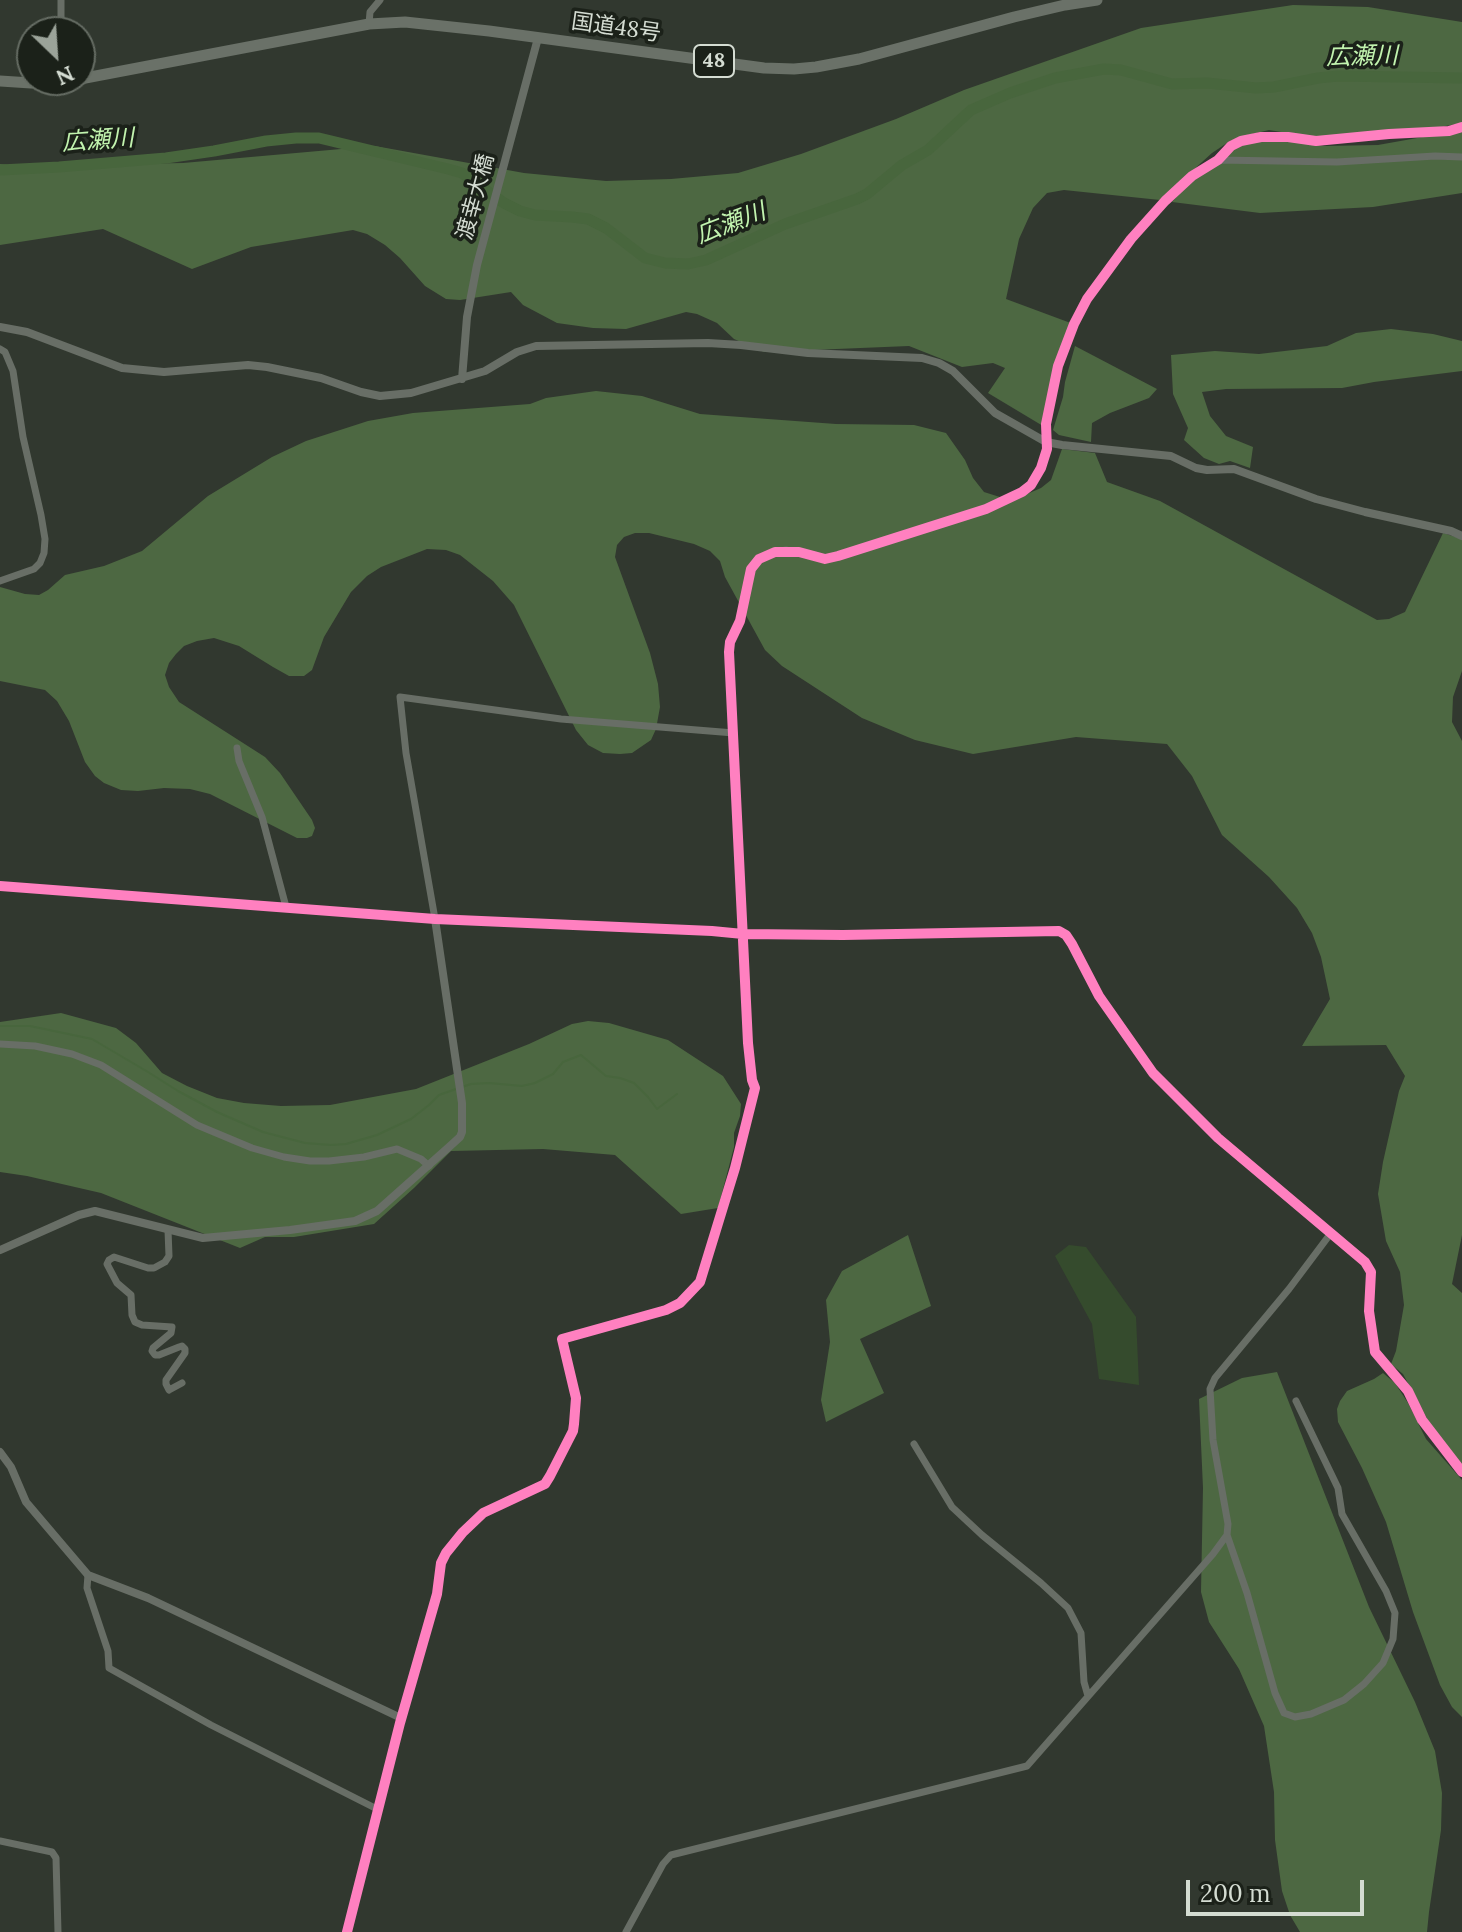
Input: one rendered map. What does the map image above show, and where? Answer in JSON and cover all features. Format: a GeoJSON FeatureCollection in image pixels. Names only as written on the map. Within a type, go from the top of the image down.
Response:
{"type":"FeatureCollection","features":[{"type":"Feature","properties":{"kind":"highway","name":"国道48号"},"geometry":{"type":"LineString","coordinates":[[96,76],[369,24],[405,22],[764,68],[794,69],[859,59],[1014,17],[1097,0]]}},
{"type":"Feature","properties":{"kind":"street"},"geometry":{"type":"LineString","coordinates":[[369,24],[370,12],[380,0]]}},
{"type":"Feature","properties":{"kind":"street","name":"渡幸大橋"},"geometry":{"type":"LineString","coordinates":[[462,379],[467,317],[478,260],[538,38]]}},
{"type":"Feature","properties":{"kind":"street"},"geometry":{"type":"LineString","coordinates":[[1218,160],[1235,144],[1261,137],[1316,141],[1449,131],[1462,127]]}},
{"type":"Feature","properties":{"kind":"street"},"geometry":{"type":"LineString","coordinates":[[347,1932],[446,1553],[483,1513],[545,1484],[573,1431],[576,1398],[562,1339],[666,1310],[680,1303],[700,1282],[735,1168],[755,1088],[748,1043],[729,646],[740,621],[749,573],[754,564],[766,555],[786,550],[825,559],[838,556],[986,509],[1031,485],[1047,449],[1046,424],[1058,366],[1087,299],[1131,239],[1165,201],[1205,166],[1218,160],[1337,162],[1462,157]]}},
{"type":"Feature","properties":{"kind":"street"},"geometry":{"type":"LineString","coordinates":[[0,327],[27,332],[110,365],[143,371],[257,366],[286,369],[361,392],[389,396],[462,379],[536,346],[708,343],[808,353],[922,358],[953,371],[995,413],[1046,442],[1164,454],[1207,470],[1234,469],[1316,499],[1462,536]]}},
{"type":"Feature","properties":{"kind":"street"},"geometry":{"type":"LineString","coordinates":[[0,349],[5,352],[13,371],[23,437],[45,539],[44,553],[34,569],[0,581]]}},
{"type":"Feature","properties":{"kind":"street"},"geometry":{"type":"LineString","coordinates":[[0,1250],[71,1218],[95,1211],[203,1238],[355,1221],[377,1211],[460,1137],[462,1103],[435,919],[406,753],[400,697],[561,719],[734,733]]}},
{"type":"Feature","properties":{"kind":"street"},"geometry":{"type":"LineString","coordinates":[[237,748],[239,761],[262,817],[286,907]]}},
{"type":"Feature","properties":{"kind":"street"},"geometry":{"type":"LineString","coordinates":[[0,886],[435,919],[743,934],[1059,931],[1072,944],[1099,996],[1153,1073],[1218,1138],[1365,1262],[1371,1272],[1369,1311],[1375,1352],[1408,1391],[1422,1420],[1462,1472]]}},
{"type":"Feature","properties":{"kind":"street"},"geometry":{"type":"LineString","coordinates":[[0,1044],[35,1046],[72,1054],[101,1065],[197,1125],[252,1148],[310,1161],[364,1157],[397,1149],[429,1166]]}},
{"type":"Feature","properties":{"kind":"street"},"geometry":{"type":"LineString","coordinates":[[168,1230],[169,1256],[165,1262],[148,1268],[114,1257],[107,1264],[117,1283],[131,1295],[135,1322],[172,1327],[171,1333],[152,1351],[159,1355],[182,1346],[185,1349],[166,1380],[169,1390],[182,1383]]}},
{"type":"Feature","properties":{"kind":"street"},"geometry":{"type":"LineString","coordinates":[[1296,1401],[1338,1488],[1342,1514],[1386,1591],[1395,1613],[1393,1639],[1383,1663],[1364,1684],[1344,1700],[1311,1714],[1295,1717],[1284,1713],[1275,1693],[1227,1535],[1228,1524],[1213,1440],[1210,1393],[1211,1383],[1331,1233]]}},
{"type":"Feature","properties":{"kind":"street"},"geometry":{"type":"LineString","coordinates":[[914,1444],[952,1507],[1068,1608],[1081,1633],[1084,1682],[1088,1696]]}},
{"type":"Feature","properties":{"kind":"street"},"geometry":{"type":"LineString","coordinates":[[0,1452],[11,1467],[26,1502],[88,1575],[148,1598],[401,1718]]}},
{"type":"Feature","properties":{"kind":"street"},"geometry":{"type":"LineString","coordinates":[[626,1932],[671,1855],[1027,1766],[1227,1535]]}},
{"type":"Feature","properties":{"kind":"street"},"geometry":{"type":"LineString","coordinates":[[88,1575],[87,1588],[108,1651],[109,1668],[211,1725],[379,1810]]}},
{"type":"Feature","properties":{"kind":"street"},"geometry":{"type":"LineString","coordinates":[[0,1841],[52,1852],[56,1858],[58,1932]]}},
{"type":"Feature","properties":{"kind":"green space"},"geometry":{"type":"Polygon","coordinates":[[[1293,5],[1368,7],[1462,22],[1462,123],[1391,136],[1318,138],[1269,130],[1248,135],[1230,141],[1212,153],[1160,200],[1064,190],[1047,193],[1033,208],[1019,239],[1006,299],[1076,325],[1049,392],[1043,426],[988,393],[1005,368],[993,363],[962,367],[909,346],[764,352],[734,339],[717,323],[686,312],[626,329],[557,323],[523,305],[511,292],[460,300],[446,299],[425,286],[385,245],[353,230],[251,247],[192,269],[103,229],[0,245],[0,164],[183,163],[375,146],[524,173],[606,181],[738,173],[801,154],[964,90],[1141,28],[1293,5]]]}},
{"type":"Feature","properties":{"kind":"green space"},"geometry":{"type":"Polygon","coordinates":[[[1462,130],[1462,193],[1373,207],[1260,213],[1172,202],[1219,155],[1242,142],[1279,138],[1324,146],[1378,145],[1462,130]]]}},
{"type":"Feature","properties":{"kind":"green space"},"geometry":{"type":"Polygon","coordinates":[[[1391,329],[1462,341],[1462,371],[1342,388],[1202,392],[1210,416],[1226,436],[1253,447],[1250,468],[1230,461],[1219,464],[1204,458],[1184,440],[1188,428],[1173,394],[1171,355],[1215,351],[1259,354],[1327,346],[1356,333],[1391,329]]]}},
{"type":"Feature","properties":{"kind":"green space"},"geometry":{"type":"Polygon","coordinates":[[[1075,346],[1157,389],[1149,398],[1092,423],[1091,442],[1059,435],[1053,430],[1075,346]]]}},
{"type":"Feature","properties":{"kind":"green space"},"geometry":{"type":"Polygon","coordinates":[[[596,391],[642,396],[700,414],[836,424],[914,425],[946,433],[984,492],[1003,498],[1020,497],[1051,480],[1062,449],[1095,453],[1107,482],[1160,501],[1377,620],[1405,612],[1443,533],[1462,539],[1462,671],[1453,697],[1452,722],[1462,741],[1462,1235],[1452,1284],[1462,1293],[1462,1468],[1431,1426],[1403,1374],[1391,1364],[1404,1305],[1400,1272],[1386,1241],[1378,1194],[1399,1091],[1405,1076],[1386,1045],[1302,1046],[1330,999],[1312,933],[1297,908],[1269,877],[1222,835],[1192,776],[1167,744],[1076,737],[973,754],[915,740],[862,718],[782,666],[765,650],[725,577],[720,561],[710,551],[649,533],[624,537],[617,545],[615,557],[650,653],[660,707],[651,740],[632,753],[603,753],[588,745],[576,730],[514,605],[493,581],[460,555],[446,550],[427,549],[381,567],[367,576],[351,592],[324,637],[312,670],[304,676],[289,676],[239,646],[214,638],[184,646],[169,663],[165,675],[169,687],[179,702],[265,757],[280,773],[312,820],[315,828],[312,836],[307,838],[297,838],[210,794],[190,789],[121,790],[104,783],[85,762],[69,721],[57,701],[45,690],[0,681],[0,587],[39,595],[65,575],[104,566],[142,551],[208,496],[272,457],[306,441],[368,421],[413,413],[530,404],[546,398],[596,391]]]}},
{"type":"Feature","properties":{"kind":"green space"},"geometry":{"type":"Polygon","coordinates":[[[61,1013],[116,1028],[136,1043],[162,1073],[187,1086],[217,1098],[281,1106],[330,1105],[416,1089],[572,1024],[588,1021],[609,1023],[668,1040],[723,1076],[741,1104],[740,1116],[718,1208],[681,1214],[615,1155],[543,1149],[451,1151],[374,1224],[294,1237],[265,1237],[240,1248],[101,1193],[0,1172],[0,1022],[61,1013]]]}},
{"type":"Feature","properties":{"kind":"green space"},"geometry":{"type":"Polygon","coordinates":[[[908,1235],[931,1306],[860,1339],[884,1393],[826,1422],[821,1400],[830,1342],[826,1300],[842,1271],[908,1235]]]}},
{"type":"Feature","properties":{"kind":"green space"},"geometry":{"type":"Polygon","coordinates":[[[1069,1245],[1086,1247],[1136,1317],[1139,1385],[1099,1379],[1092,1324],[1055,1256],[1069,1245]]]}},
{"type":"Feature","properties":{"kind":"green space"},"geometry":{"type":"Polygon","coordinates":[[[1277,1372],[1369,1607],[1435,1751],[1442,1793],[1441,1830],[1427,1932],[1300,1932],[1282,1891],[1275,1840],[1274,1792],[1264,1726],[1239,1669],[1209,1622],[1201,1592],[1203,1488],[1199,1399],[1242,1378],[1277,1372]]]}},
{"type":"Feature","properties":{"kind":"green space"},"geometry":{"type":"Polygon","coordinates":[[[1383,1373],[1395,1383],[1426,1439],[1462,1480],[1462,1717],[1452,1707],[1440,1685],[1413,1612],[1386,1522],[1338,1422],[1337,1409],[1347,1391],[1383,1373]]]}},
{"type":"Feature","properties":{"kind":"waterway","name":"広瀬川"},"geometry":{"type":"LineString","coordinates":[[0,170],[166,158],[266,141],[319,138],[462,173],[520,211],[588,219],[606,228],[645,258],[688,264],[706,260],[785,224],[867,194],[902,165],[928,150],[971,110],[1055,78],[1104,69],[1121,70],[1172,84],[1207,83],[1256,88],[1338,76],[1462,78]]}},
{"type":"Feature","properties":{"kind":"waterway"},"geometry":{"type":"LineString","coordinates":[[0,1026],[30,1026],[92,1039],[217,1112],[263,1132],[305,1143],[346,1144],[377,1135],[411,1119],[439,1095],[456,1089]]}},
{"type":"Feature","properties":{"kind":"waterway"},"geometry":{"type":"LineString","coordinates":[[462,1087],[489,1083],[522,1086],[535,1083],[553,1074],[563,1062],[581,1055],[606,1076],[634,1083],[657,1109],[677,1094]]}},
{"type":"Feature","properties":{"kind":"cycle path"},"geometry":{"type":"LineString","coordinates":[[347,1932],[446,1553],[483,1513],[545,1484],[550,1476],[574,1424],[576,1398],[562,1339],[666,1310],[680,1303],[700,1282],[735,1168],[755,1088],[748,1043],[729,652],[730,642],[740,621],[751,569],[759,559],[775,552],[799,552],[825,559],[838,556],[986,509],[1031,485],[1047,449],[1046,424],[1058,366],[1087,299],[1131,239],[1165,201],[1192,176],[1218,160],[1231,146],[1261,137],[1316,141],[1449,131],[1462,127]]}},
{"type":"Feature","properties":{"kind":"cycle path"},"geometry":{"type":"LineString","coordinates":[[0,886],[435,919],[743,934],[1059,931],[1072,944],[1099,996],[1153,1073],[1218,1138],[1365,1262],[1371,1272],[1369,1311],[1375,1352],[1408,1391],[1422,1420],[1462,1472]]}}]}
